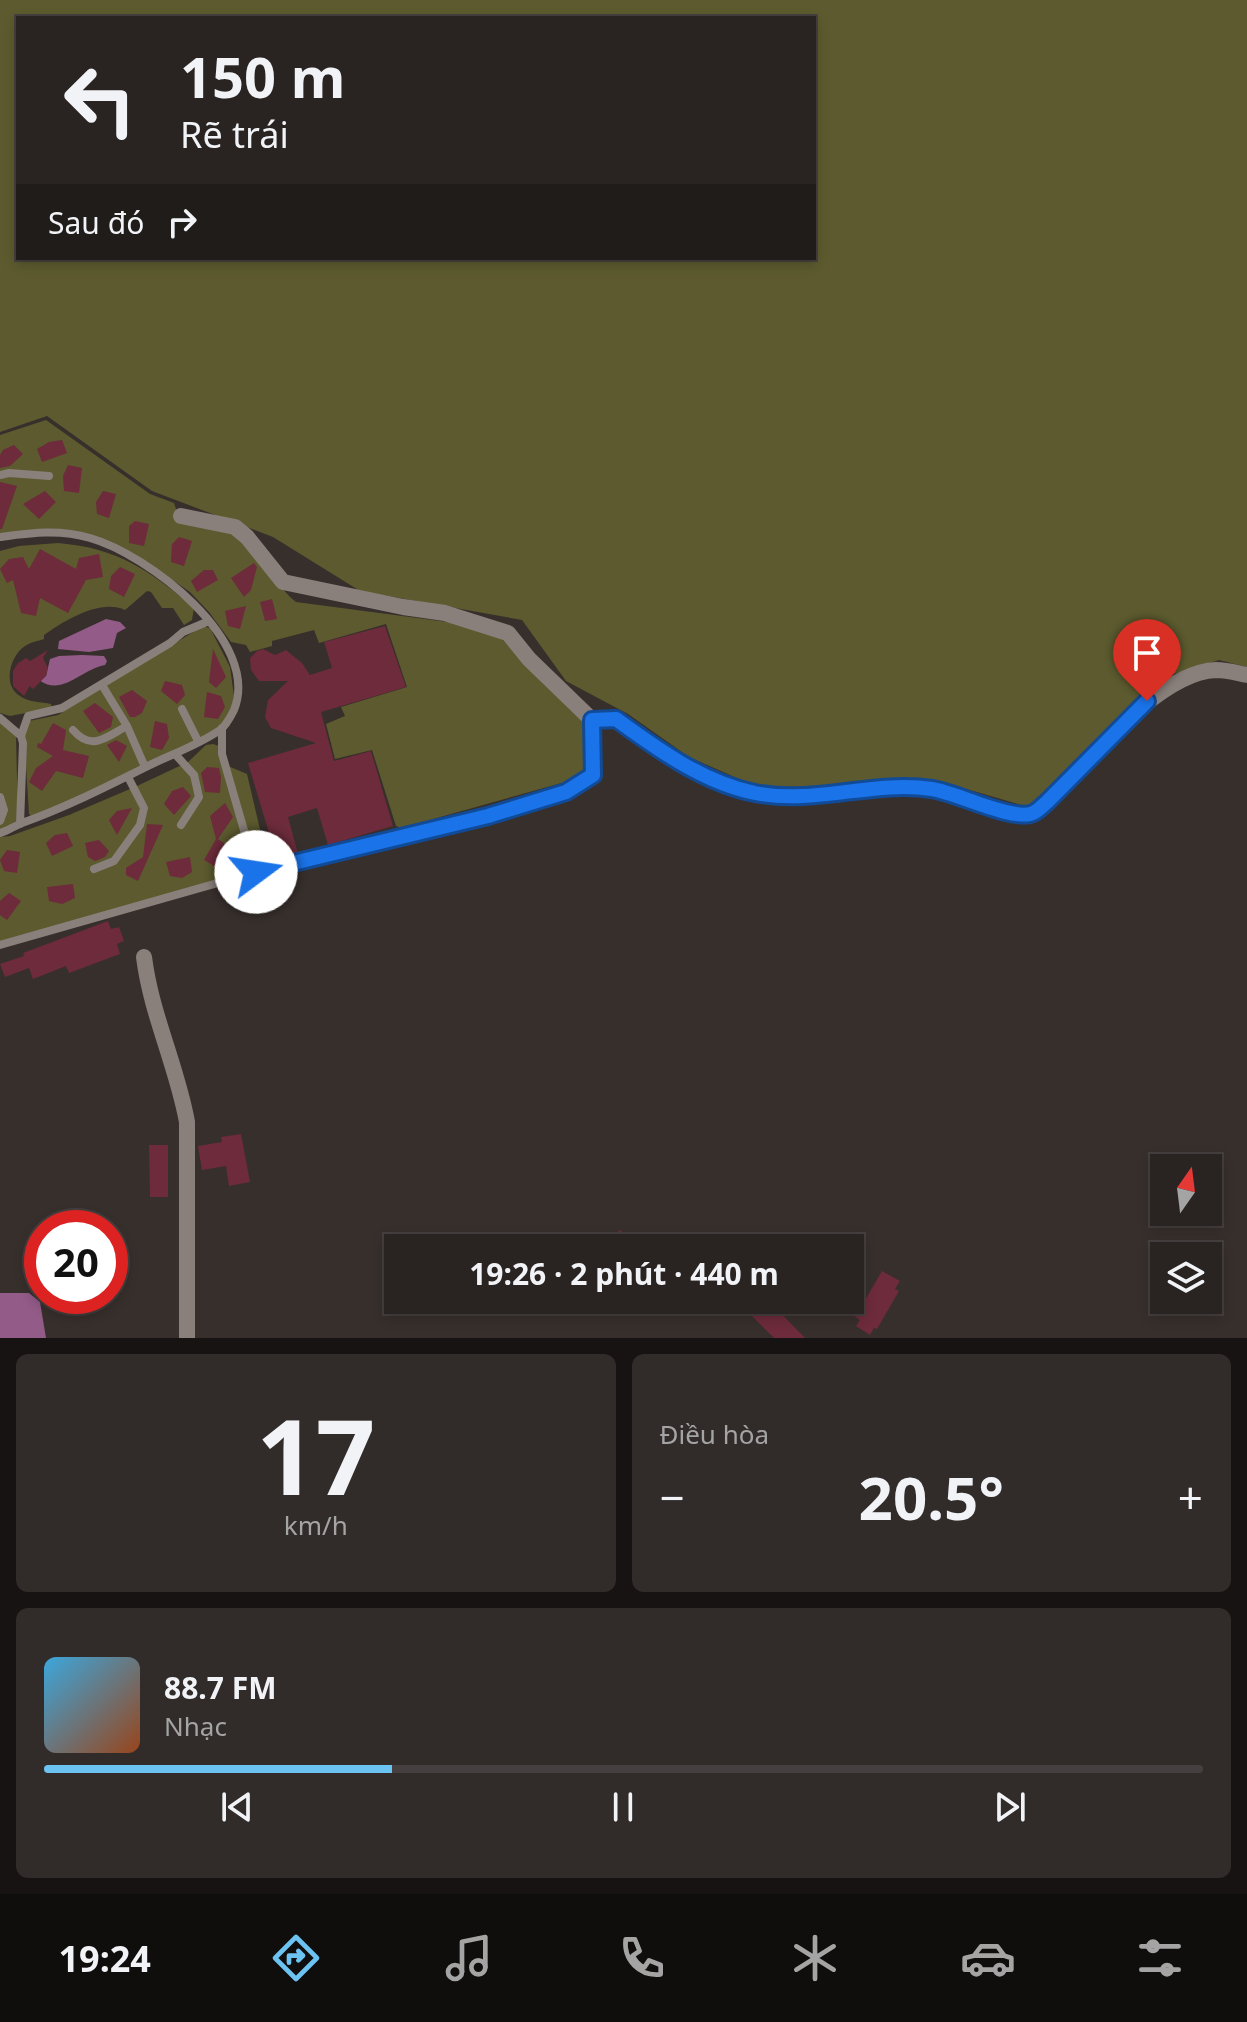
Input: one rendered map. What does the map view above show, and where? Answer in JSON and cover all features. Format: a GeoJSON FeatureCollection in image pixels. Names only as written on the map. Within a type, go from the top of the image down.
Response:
{"type":"FeatureCollection","features":[{"type":"Feature","properties":{"kind":"street"},"geometry":{"type":"LineString","coordinates":[[181,516],[235,527],[247,537],[283,582],[445,613],[508,633],[529,659],[592,720],[616,719],[648,743],[713,779],[754,793],[791,797],[907,787],[935,789],[1008,812],[1031,814],[1047,802],[1147,701],[1167,688],[1206,671],[1247,675]]}},
{"type":"Feature","properties":{"kind":"street"},"geometry":{"type":"LineString","coordinates":[[144,957],[147,985],[187,1122],[187,1338]]}},
{"type":"Feature","properties":{"kind":"lane"},"geometry":{"type":"LineString","coordinates":[[0,475],[49,476]]}},
{"type":"Feature","properties":{"kind":"lane"},"geometry":{"type":"LineString","coordinates":[[0,537],[47,531],[69,533],[105,543],[143,562],[168,580],[209,621],[235,667],[237,699],[233,712],[222,728],[128,777],[38,819],[0,833]]}},
{"type":"Feature","properties":{"kind":"lane"},"geometry":{"type":"LineString","coordinates":[[21,736],[28,716],[62,708],[170,643],[183,632],[209,621]]}},
{"type":"Feature","properties":{"kind":"lane"},"geometry":{"type":"LineString","coordinates":[[102,685],[127,726],[145,767]]}},
{"type":"Feature","properties":{"kind":"lane"},"geometry":{"type":"LineString","coordinates":[[182,709],[198,741]]}},
{"type":"Feature","properties":{"kind":"lane"},"geometry":{"type":"LineString","coordinates":[[0,718],[21,736],[23,743],[20,824]]}},
{"type":"Feature","properties":{"kind":"lane"},"geometry":{"type":"LineString","coordinates":[[0,945],[256,872],[488,816],[566,792],[593,775],[592,720]]}},
{"type":"Feature","properties":{"kind":"lane"},"geometry":{"type":"LineString","coordinates":[[73,730],[81,739],[91,743],[127,726]]}},
{"type":"Feature","properties":{"kind":"lane"},"geometry":{"type":"LineString","coordinates":[[222,728],[222,754],[256,872]]}},
{"type":"Feature","properties":{"kind":"lane"},"geometry":{"type":"LineString","coordinates":[[175,754],[194,775],[199,797],[181,825]]}},
{"type":"Feature","properties":{"kind":"lane"},"geometry":{"type":"LineString","coordinates":[[94,869],[114,861],[140,825],[144,808],[128,777]]}},
{"type":"Feature","properties":{"kind":"lane"},"geometry":{"type":"LineString","coordinates":[[0,797],[4,810],[0,821]]}},
{"type":"Feature","properties":{"kind":"shaded area"},"geometry":{"type":"Polygon","coordinates":[[[0,0],[1247,0],[1247,667],[1219,660],[1168,676],[1028,807],[939,781],[818,787],[755,786],[689,757],[628,714],[566,681],[522,620],[360,591],[273,537],[152,491],[47,416],[0,432],[0,0]]]}},
{"type":"Feature","properties":{"kind":"shaded area"},"geometry":{"type":"Polygon","coordinates":[[[46,420],[150,494],[174,503],[180,521],[219,526],[239,535],[296,602],[478,626],[506,635],[589,721],[583,777],[401,828],[396,826],[372,750],[335,759],[326,724],[345,716],[341,707],[407,687],[386,624],[319,643],[314,630],[272,641],[272,646],[250,652],[246,645],[231,642],[190,592],[145,561],[69,532],[0,536],[0,435],[46,420]]]}},
{"type":"Feature","properties":{"kind":"shaded area"},"geometry":{"type":"Polygon","coordinates":[[[58,543],[98,550],[132,563],[194,608],[192,620],[184,625],[173,608],[162,608],[147,591],[125,610],[105,607],[72,618],[44,635],[44,639],[25,646],[15,656],[10,671],[14,691],[27,700],[51,704],[52,708],[10,716],[0,713],[0,551],[58,543]]]}},
{"type":"Feature","properties":{"kind":"shaded area"},"geometry":{"type":"Polygon","coordinates":[[[106,619],[120,622],[126,628],[117,633],[113,648],[89,652],[58,649],[59,641],[106,619]]]}},
{"type":"Feature","properties":{"kind":"shaded area"},"geometry":{"type":"Polygon","coordinates":[[[203,626],[210,628],[230,667],[234,696],[221,727],[174,753],[32,817],[29,814],[24,736],[29,721],[58,715],[203,626]]]}},
{"type":"Feature","properties":{"kind":"shaded area"},"geometry":{"type":"Polygon","coordinates":[[[104,656],[107,661],[105,665],[64,684],[47,684],[39,680],[46,676],[50,659],[104,656]]]}},
{"type":"Feature","properties":{"kind":"shaded area"},"geometry":{"type":"Polygon","coordinates":[[[0,722],[16,736],[18,820],[0,831],[0,722]]]}},
{"type":"Feature","properties":{"kind":"shaded area"},"geometry":{"type":"Polygon","coordinates":[[[206,745],[219,746],[228,766],[247,774],[266,855],[259,870],[0,943],[0,837],[69,815],[137,786],[188,762],[206,745]]]}},
{"type":"Feature","properties":{"kind":"shaded area"},"geometry":{"type":"Polygon","coordinates":[[[0,1293],[24,1293],[24,1314],[42,1314],[46,1338],[0,1338],[0,1293]]]}},
{"type":"Feature","properties":{"kind":"building"},"geometry":{"type":"Polygon","coordinates":[[[62,440],[67,453],[42,462],[37,449],[49,442],[62,440]]]}},
{"type":"Feature","properties":{"kind":"building"},"geometry":{"type":"Polygon","coordinates":[[[14,445],[23,454],[10,466],[0,468],[3,450],[14,445]]]}},
{"type":"Feature","properties":{"kind":"building"},"geometry":{"type":"Polygon","coordinates":[[[68,465],[82,468],[79,493],[64,491],[63,476],[68,465]]]}},
{"type":"Feature","properties":{"kind":"building"},"geometry":{"type":"Polygon","coordinates":[[[0,482],[17,486],[2,529],[0,529],[0,482]]]}},
{"type":"Feature","properties":{"kind":"building"},"geometry":{"type":"Polygon","coordinates":[[[45,491],[56,502],[39,519],[23,504],[45,491]]]}},
{"type":"Feature","properties":{"kind":"building"},"geometry":{"type":"Polygon","coordinates":[[[103,491],[116,494],[109,518],[97,514],[96,502],[103,491]]]}},
{"type":"Feature","properties":{"kind":"building"},"geometry":{"type":"Polygon","coordinates":[[[135,521],[149,524],[144,546],[129,543],[129,526],[135,521]]]}},
{"type":"Feature","properties":{"kind":"building"},"geometry":{"type":"Polygon","coordinates":[[[179,537],[192,541],[184,566],[171,562],[172,544],[179,537]]]}},
{"type":"Feature","properties":{"kind":"building"},"geometry":{"type":"Polygon","coordinates":[[[40,549],[76,569],[79,558],[99,554],[103,577],[86,580],[68,613],[40,598],[36,616],[21,613],[13,580],[7,583],[0,569],[9,559],[23,557],[29,569],[40,549]]]}},
{"type":"Feature","properties":{"kind":"building"},"geometry":{"type":"Polygon","coordinates":[[[254,563],[257,567],[251,590],[244,597],[231,578],[254,563]]]}},
{"type":"Feature","properties":{"kind":"building"},"geometry":{"type":"Polygon","coordinates":[[[120,567],[135,574],[124,597],[109,589],[111,576],[120,567]]]}},
{"type":"Feature","properties":{"kind":"building"},"geometry":{"type":"Polygon","coordinates":[[[204,570],[213,570],[218,580],[197,592],[191,581],[204,570]]]}},
{"type":"Feature","properties":{"kind":"building"},"geometry":{"type":"Polygon","coordinates":[[[272,599],[277,619],[265,621],[260,602],[272,599]]]}},
{"type":"Feature","properties":{"kind":"building"},"geometry":{"type":"Polygon","coordinates":[[[246,606],[240,629],[228,626],[225,611],[246,606]]]}},
{"type":"Feature","properties":{"kind":"building"},"geometry":{"type":"Polygon","coordinates":[[[385,626],[406,687],[321,712],[334,761],[371,751],[393,826],[328,845],[317,808],[288,817],[298,854],[277,860],[248,763],[316,743],[271,728],[265,717],[268,700],[288,681],[259,681],[251,670],[250,658],[263,649],[275,655],[286,650],[302,663],[310,675],[332,668],[324,642],[385,626]]]}},
{"type":"Feature","properties":{"kind":"building"},"geometry":{"type":"Polygon","coordinates":[[[213,649],[226,677],[216,688],[209,682],[213,649]]]}},
{"type":"Feature","properties":{"kind":"building"},"geometry":{"type":"Polygon","coordinates":[[[48,650],[43,658],[48,668],[46,676],[33,689],[30,686],[24,696],[13,686],[13,671],[26,658],[30,661],[48,650]]]}},
{"type":"Feature","properties":{"kind":"building"},"geometry":{"type":"Polygon","coordinates":[[[165,681],[182,685],[185,695],[177,704],[161,691],[165,681]]]}},
{"type":"Feature","properties":{"kind":"building"},"geometry":{"type":"Polygon","coordinates":[[[132,690],[147,701],[142,713],[135,717],[130,717],[119,697],[132,690]]]}},
{"type":"Feature","properties":{"kind":"building"},"geometry":{"type":"Polygon","coordinates":[[[207,692],[221,696],[225,707],[218,719],[204,717],[207,692]]]}},
{"type":"Feature","properties":{"kind":"building"},"geometry":{"type":"Polygon","coordinates":[[[95,703],[113,717],[111,727],[99,733],[83,711],[95,703]]]}},
{"type":"Feature","properties":{"kind":"building"},"geometry":{"type":"Polygon","coordinates":[[[155,721],[167,724],[169,738],[162,750],[150,747],[155,721]]]}},
{"type":"Feature","properties":{"kind":"building"},"geometry":{"type":"Polygon","coordinates":[[[53,723],[66,730],[63,750],[89,756],[83,778],[56,771],[42,791],[29,782],[36,768],[53,756],[37,747],[53,723]]]}},
{"type":"Feature","properties":{"kind":"building"},"geometry":{"type":"Polygon","coordinates":[[[116,740],[127,746],[119,762],[107,745],[116,740]]]}},
{"type":"Feature","properties":{"kind":"building"},"geometry":{"type":"Polygon","coordinates":[[[207,767],[219,768],[220,793],[205,792],[201,773],[207,767]]]}},
{"type":"Feature","properties":{"kind":"building"},"geometry":{"type":"Polygon","coordinates":[[[183,787],[191,796],[174,815],[164,804],[172,791],[183,787]]]}},
{"type":"Feature","properties":{"kind":"building"},"geometry":{"type":"Polygon","coordinates":[[[225,803],[233,817],[218,839],[228,846],[225,859],[216,867],[204,860],[216,839],[210,816],[225,803]]]}},
{"type":"Feature","properties":{"kind":"building"},"geometry":{"type":"Polygon","coordinates":[[[132,808],[117,835],[109,820],[117,811],[132,808]]]}},
{"type":"Feature","properties":{"kind":"building"},"geometry":{"type":"Polygon","coordinates":[[[147,824],[163,825],[138,881],[126,875],[126,868],[143,857],[147,824]]]}},
{"type":"Feature","properties":{"kind":"building"},"geometry":{"type":"Polygon","coordinates":[[[67,833],[73,846],[52,856],[46,843],[55,835],[67,833]]]}},
{"type":"Feature","properties":{"kind":"building"},"geometry":{"type":"Polygon","coordinates":[[[99,840],[109,851],[105,857],[95,861],[88,857],[85,843],[99,840]]]}},
{"type":"Feature","properties":{"kind":"building"},"geometry":{"type":"Polygon","coordinates":[[[7,850],[20,852],[17,873],[4,871],[0,860],[7,850]]]}},
{"type":"Feature","properties":{"kind":"building"},"geometry":{"type":"Polygon","coordinates":[[[190,857],[192,872],[182,878],[170,876],[166,862],[190,857]]]}},
{"type":"Feature","properties":{"kind":"building"},"geometry":{"type":"Polygon","coordinates":[[[73,884],[75,898],[62,904],[49,901],[47,887],[73,884]]]}},
{"type":"Feature","properties":{"kind":"building"},"geometry":{"type":"Polygon","coordinates":[[[9,893],[21,901],[7,920],[0,915],[0,901],[9,893]]]}},
{"type":"Feature","properties":{"kind":"building"},"geometry":{"type":"Polygon","coordinates":[[[108,921],[111,929],[119,927],[124,941],[117,944],[120,954],[69,973],[66,966],[33,979],[29,968],[5,977],[0,964],[108,921]]]}},
{"type":"Feature","properties":{"kind":"building"},"geometry":{"type":"Polygon","coordinates":[[[241,1134],[250,1182],[229,1186],[226,1166],[202,1170],[198,1146],[222,1142],[221,1137],[241,1134]]]}},
{"type":"Feature","properties":{"kind":"building"},"geometry":{"type":"Polygon","coordinates":[[[149,1145],[168,1145],[168,1197],[150,1197],[149,1145]]]}},
{"type":"Feature","properties":{"kind":"building"},"geometry":{"type":"Polygon","coordinates":[[[882,1271],[900,1281],[895,1289],[899,1291],[877,1329],[874,1328],[870,1335],[856,1326],[860,1320],[855,1317],[857,1314],[864,1314],[864,1302],[882,1271]]]}},
{"type":"Feature","properties":{"kind":"building"},"geometry":{"type":"Polygon","coordinates":[[[750,1314],[782,1314],[805,1338],[774,1338],[750,1314]]]}},
{"type":"Feature","properties":{"kind":"route"},"geometry":{"type":"LineString","coordinates":[[256,872],[488,816],[566,792],[593,775],[592,720],[616,719],[648,743],[713,779],[754,793],[791,797],[876,788],[935,789],[999,810],[1031,814],[1047,802],[1147,701]]}}]}
